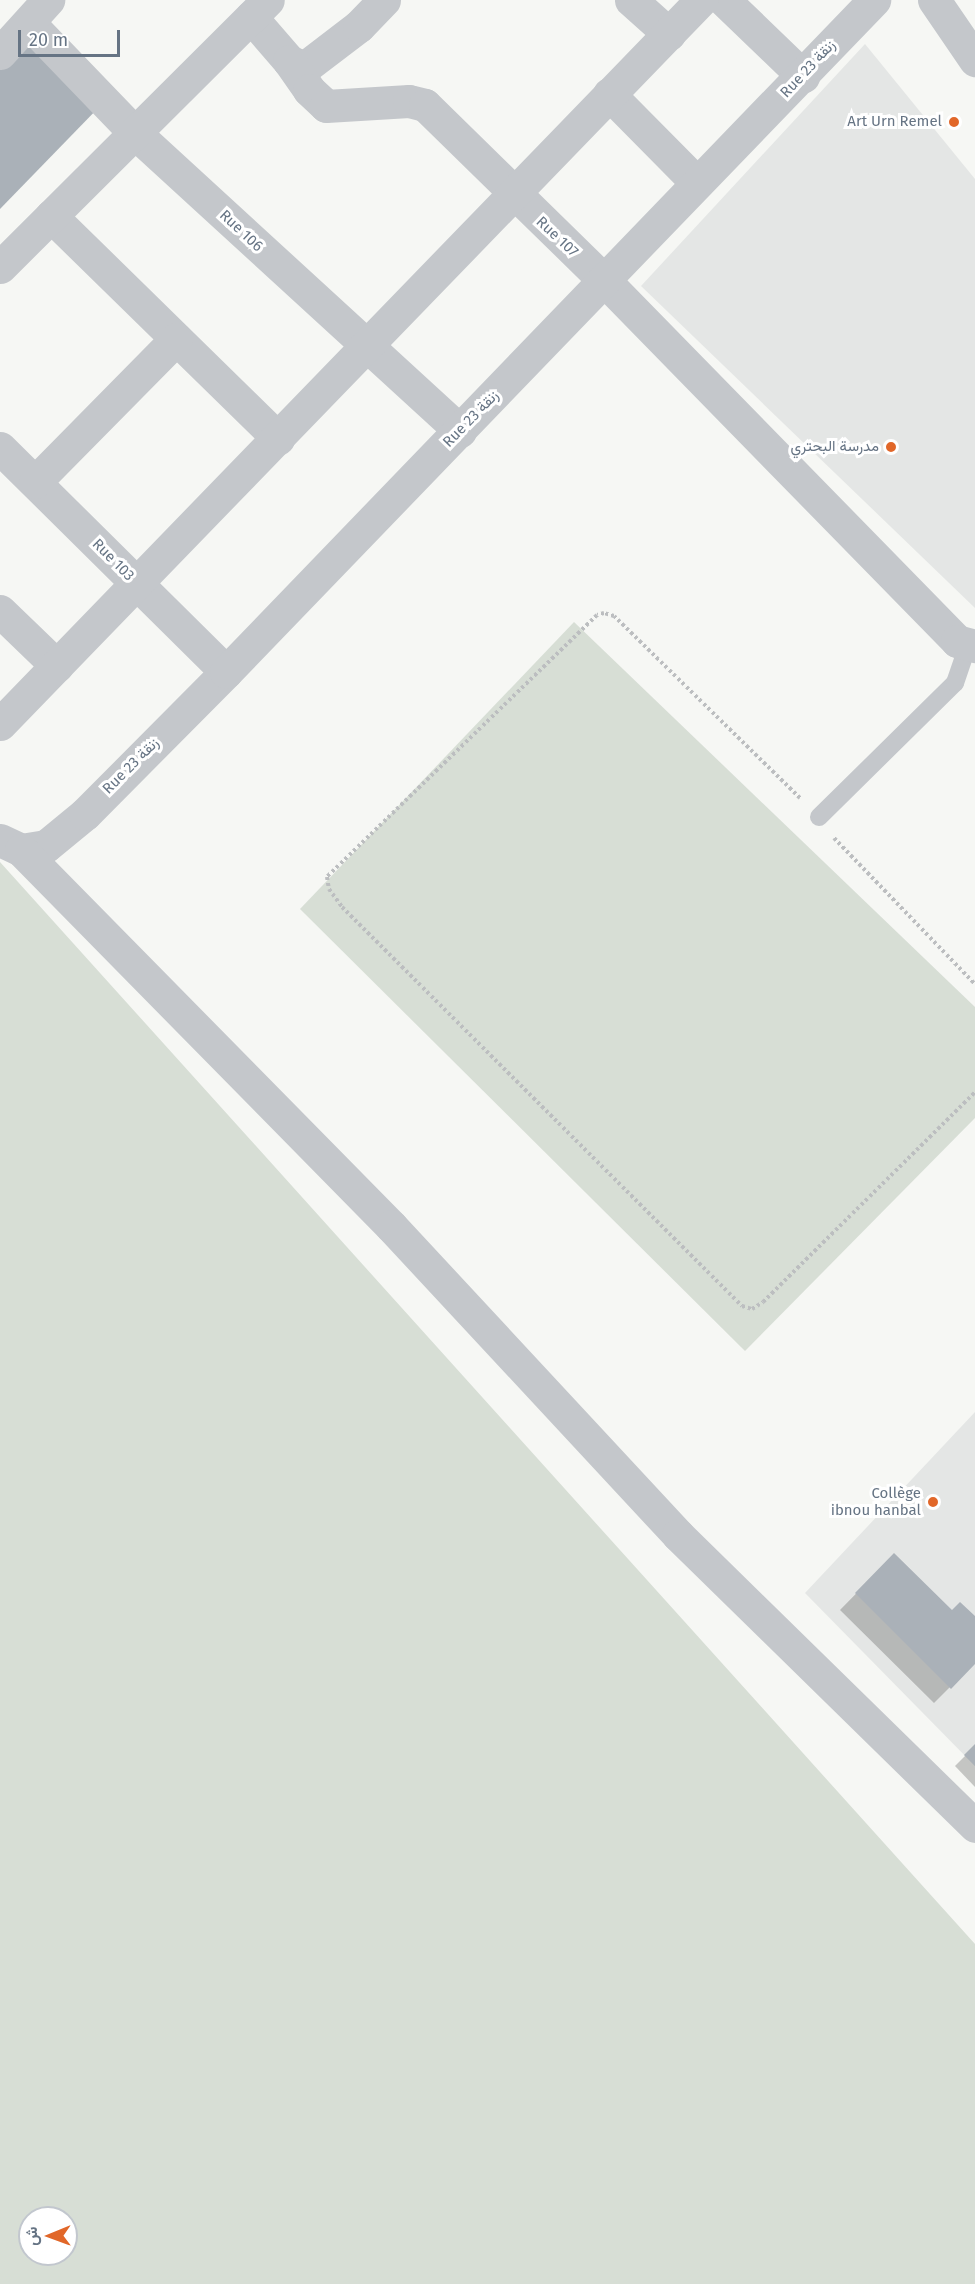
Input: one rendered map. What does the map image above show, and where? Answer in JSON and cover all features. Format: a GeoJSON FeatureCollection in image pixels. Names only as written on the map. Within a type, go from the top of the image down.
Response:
{"type":"FeatureCollection","features":[{"type":"Feature","properties":{"kind":"street"},"geometry":{"type":"LineString","coordinates":[[0,267],[260,9],[289,61],[304,68],[315,62],[384,0]]}},
{"type":"Feature","properties":{"kind":"street"},"geometry":{"type":"LineString","coordinates":[[631,0],[669,34]]}},
{"type":"Feature","properties":{"kind":"street"},"geometry":{"type":"LineString","coordinates":[[0,724],[278,438],[511,193],[701,0]]}},
{"type":"Feature","properties":{"kind":"street"},"geometry":{"type":"LineString","coordinates":[[724,0],[803,76]]}},
{"type":"Feature","properties":{"kind":"street","name":"Rue 23 زنقة"},"geometry":{"type":"LineString","coordinates":[[10,845],[46,846],[62,833],[226,672],[874,0]]}},
{"type":"Feature","properties":{"kind":"street"},"geometry":{"type":"LineString","coordinates":[[934,0],[975,60]]}},
{"type":"Feature","properties":{"kind":"street"},"geometry":{"type":"LineString","coordinates":[[0,53],[39,12]]}},
{"type":"Feature","properties":{"kind":"street","name":"Rue 106"},"geometry":{"type":"LineString","coordinates":[[39,12],[135,133],[460,431]]}},
{"type":"Feature","properties":{"kind":"street","name":"Rue 107"},"geometry":{"type":"LineString","coordinates":[[289,61],[309,90],[326,106],[409,101],[425,105],[511,193],[604,280],[957,641],[971,646]]}},
{"type":"Feature","properties":{"kind":"street"},"geometry":{"type":"LineString","coordinates":[[609,94],[698,183]]}},
{"type":"Feature","properties":{"kind":"street"},"geometry":{"type":"LineString","coordinates":[[51,216],[278,438]]}},
{"type":"Feature","properties":{"kind":"street"},"geometry":{"type":"LineString","coordinates":[[34,482],[176,339]]}},
{"type":"Feature","properties":{"kind":"street","name":"Rue 103"},"geometry":{"type":"LineString","coordinates":[[0,448],[226,672]]}},
{"type":"Feature","properties":{"kind":"street"},"geometry":{"type":"LineString","coordinates":[[0,611],[57,666]]}},
{"type":"Feature","properties":{"kind":"street"},"geometry":{"type":"LineString","coordinates":[[10,845],[391,1226],[678,1535],[975,1826]]}},
{"type":"Feature","properties":{"kind":"lane"},"geometry":{"type":"LineString","coordinates":[[819,817],[955,682],[971,646]]}},
{"type":"Feature","properties":{"kind":"path"},"geometry":{"type":"LineString","coordinates":[[975,984],[839,843],[819,817],[614,616],[604,613],[597,615],[327,877],[329,889],[342,907],[742,1306],[752,1309],[763,1302],[975,1092]]}},
{"type":"Feature","properties":{"kind":"shaded area","name":"مدرسة البحتري"},"geometry":{"type":"Polygon","coordinates":[[[865,44],[975,179],[975,608],[641,286],[865,44]]]}},
{"type":"Feature","properties":{"kind":"shaded area"},"geometry":{"type":"Polygon","coordinates":[[[574,622],[975,1007],[975,1118],[745,1351],[300,909],[574,622]]]}},
{"type":"Feature","properties":{"kind":"shaded area"},"geometry":{"type":"Polygon","coordinates":[[[0,862],[975,1944],[975,2284],[0,2284],[0,862]]]}},
{"type":"Feature","properties":{"kind":"shaded area","name":"Collège ibnou hanbal"},"geometry":{"type":"Polygon","coordinates":[[[975,1412],[975,1766],[805,1593],[975,1412]]]}},
{"type":"Feature","properties":{"kind":"building"},"geometry":{"type":"Polygon","coordinates":[[[31,31],[103,103],[0,209],[0,63],[31,31]]]}},
{"type":"Feature","properties":{"kind":"building"},"geometry":{"type":"Polygon","coordinates":[[[894,1553],[952,1610],[960,1602],[975,1616],[975,1664],[951,1689],[855,1593],[894,1553]]]}},
{"type":"Feature","properties":{"kind":"building"},"geometry":{"type":"Polygon","coordinates":[[[975,1744],[975,1766],[964,1755],[975,1744]]]}},
{"type":"Feature","properties":{"kind":"place","name":"Art Urn Remel"},"geometry":{"type":"Point","coordinates":[954,122]}},
{"type":"Feature","properties":{"kind":"place","name":"مدرسة البحتري"},"geometry":{"type":"Point","coordinates":[891,447]}},
{"type":"Feature","properties":{"kind":"place","name":"Collège ibnou hanbal"},"geometry":{"type":"Point","coordinates":[933,1502]}}]}
